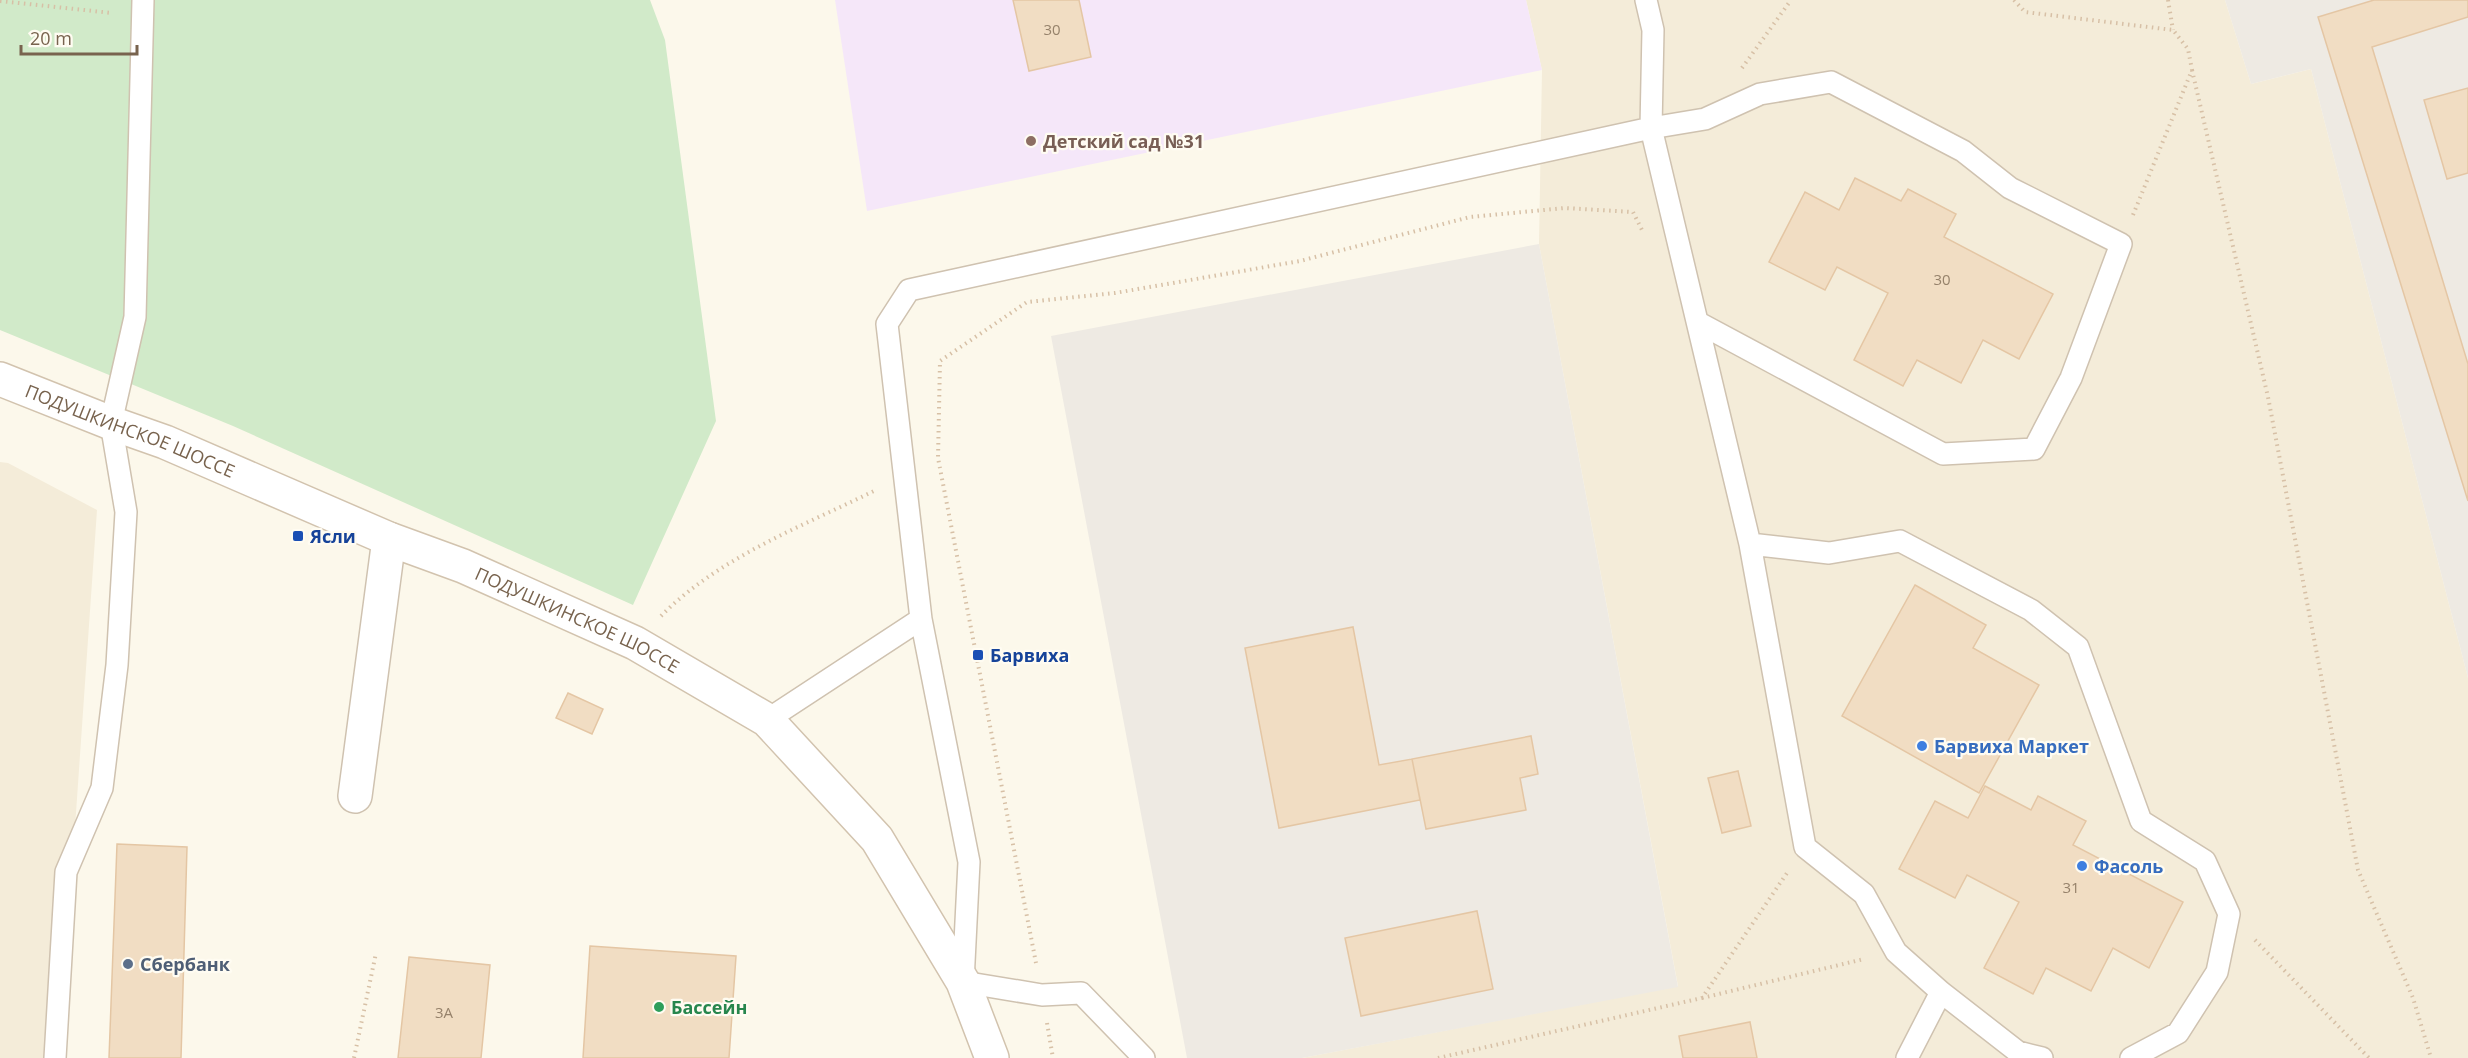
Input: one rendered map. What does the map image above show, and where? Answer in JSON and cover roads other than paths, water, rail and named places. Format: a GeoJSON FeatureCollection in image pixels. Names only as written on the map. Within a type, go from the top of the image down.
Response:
{"type":"FeatureCollection","features":[{"type":"Feature","properties":{"kind":"main road","name":"ПОДУШКИНСКОЕ ШОССЕ"},"geometry":{"type":"LineString","coordinates":[[0,379],[165,442],[389,538],[463,566],[635,643],[767,720],[877,839],[963,982],[992,1058]]}},
{"type":"Feature","properties":{"kind":"main road"},"geometry":{"type":"LineString","coordinates":[[355,796],[389,538]]}},
{"type":"Feature","properties":{"kind":"lane"},"geometry":{"type":"LineString","coordinates":[[1647,0],[1653,30],[1651,128],[1750,543],[1805,847],[1864,894],[1896,952],[1941,992],[2018,1052],[2042,1058]]}},
{"type":"Feature","properties":{"kind":"lane"},"geometry":{"type":"LineString","coordinates":[[55,1058],[66,872],[102,788],[117,664],[126,512],[111,423],[135,317],[143,8]]}},
{"type":"Feature","properties":{"kind":"lane"},"geometry":{"type":"LineString","coordinates":[[1144,1058],[1081,993],[1042,995],[963,982],[969,862],[921,619],[887,324],[909,290],[1651,128],[1705,119],[1760,94],[1831,82],[1963,151],[2010,188],[2121,243],[2071,378],[2034,449],[1943,454],[1699,323]]}},
{"type":"Feature","properties":{"kind":"lane"},"geometry":{"type":"LineString","coordinates":[[1750,543],[1829,553],[1900,541],[2031,610],[2078,647],[2141,821],[2205,861],[2229,914],[2217,972],[2178,1033],[2131,1058]]}},
{"type":"Feature","properties":{"kind":"lane"},"geometry":{"type":"LineString","coordinates":[[767,720],[921,619]]}},
{"type":"Feature","properties":{"kind":"lane"},"geometry":{"type":"LineString","coordinates":[[1907,1058],[1941,992]]}},
{"type":"Feature","properties":{"kind":"place","name":"Детский сад №31"},"geometry":{"type":"Point","coordinates":[1031,141]}},
{"type":"Feature","properties":{"kind":"place","name":"Ясли"},"geometry":{"type":"Point","coordinates":[298,536]}},
{"type":"Feature","properties":{"kind":"place","name":"Барвиха"},"geometry":{"type":"Point","coordinates":[978,655]}},
{"type":"Feature","properties":{"kind":"place","name":"Барвиха Маркет"},"geometry":{"type":"Point","coordinates":[1922,746]}},
{"type":"Feature","properties":{"kind":"place","name":"Фасоль"},"geometry":{"type":"Point","coordinates":[2082,866]}},
{"type":"Feature","properties":{"kind":"place","name":"Сбербанк"},"geometry":{"type":"Point","coordinates":[128,964]}},
{"type":"Feature","properties":{"kind":"place","name":"Бассейн"},"geometry":{"type":"Point","coordinates":[659,1007]}}]}
